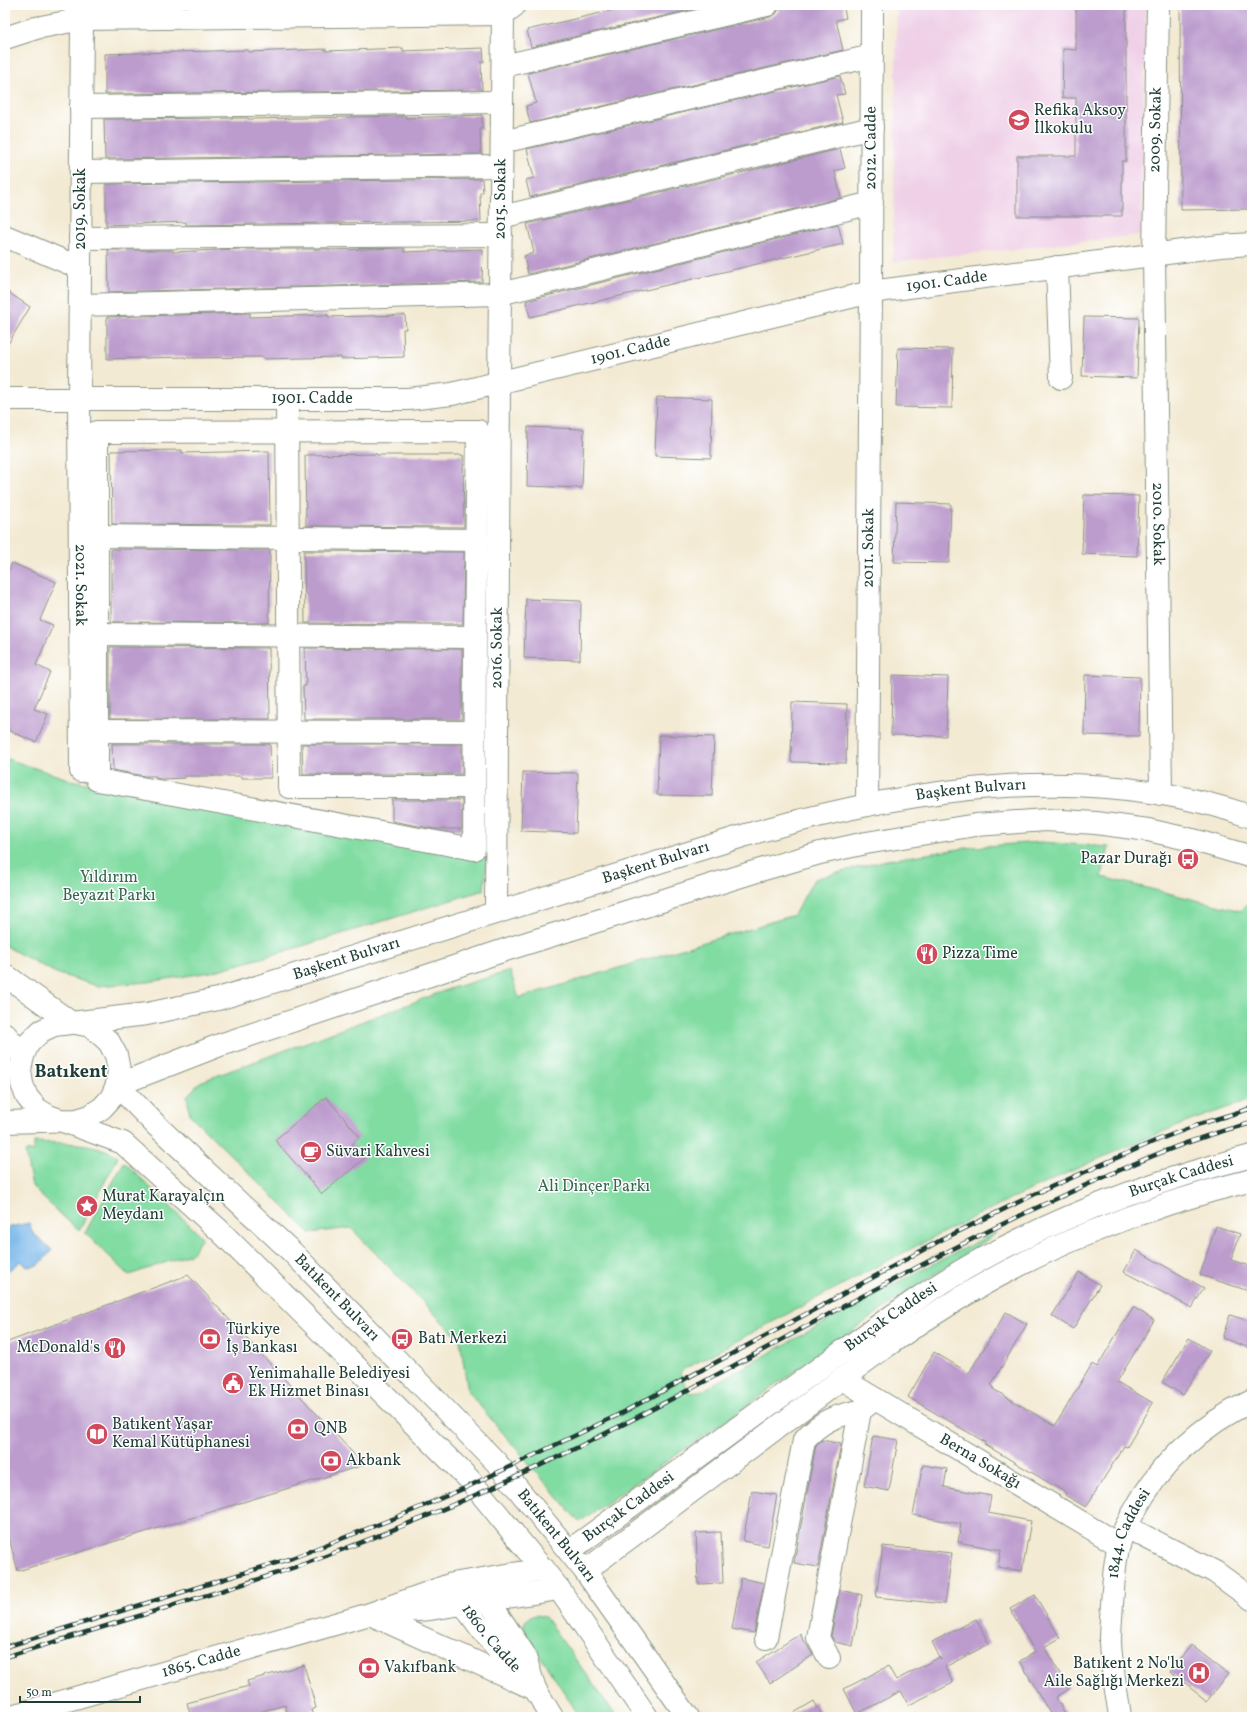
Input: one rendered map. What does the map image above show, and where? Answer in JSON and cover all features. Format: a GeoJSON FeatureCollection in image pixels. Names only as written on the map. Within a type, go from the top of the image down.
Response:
{"type":"FeatureCollection","features":[{"type":"Feature","properties":{"kind":"street"},"geometry":{"type":"LineString","coordinates":[[503,66],[767,5]]}},
{"type":"Feature","properties":{"kind":"street","name":"2012. Cadde"},"geometry":{"type":"LineString","coordinates":[[871,292],[872,5]]}},
{"type":"Feature","properties":{"kind":"street","name":"2009. Sokak"},"geometry":{"type":"LineString","coordinates":[[1154,255],[1158,5]]}},
{"type":"Feature","properties":{"kind":"street"},"geometry":{"type":"LineString","coordinates":[[5,38],[78,12],[509,10]]}},
{"type":"Feature","properties":{"kind":"street","name":"2015. Sokak"},"geometry":{"type":"LineString","coordinates":[[499,383],[502,102],[503,66],[509,10]]}},
{"type":"Feature","properties":{"kind":"street","name":"2019. Sokak"},"geometry":{"type":"LineString","coordinates":[[78,12],[81,107],[79,399]]}},
{"type":"Feature","properties":{"kind":"street"},"geometry":{"type":"LineString","coordinates":[[502,142],[872,56]]}},
{"type":"Feature","properties":{"kind":"street"},"geometry":{"type":"LineString","coordinates":[[81,107],[502,102]]}},
{"type":"Feature","properties":{"kind":"street"},"geometry":{"type":"LineString","coordinates":[[80,238],[501,226],[872,128]]}},
{"type":"Feature","properties":{"kind":"street"},"geometry":{"type":"LineString","coordinates":[[81,172],[501,166]]}},
{"type":"Feature","properties":{"kind":"street"},"geometry":{"type":"LineString","coordinates":[[80,305],[500,294],[872,203]]}},
{"type":"Feature","properties":{"kind":"street"},"geometry":{"type":"LineString","coordinates":[[5,236],[80,268]]}},
{"type":"Feature","properties":{"kind":"street","name":"1901. Cadde"},"geometry":{"type":"LineString","coordinates":[[5,399],[430,398],[499,383],[871,292],[1057,267],[1252,244]]}},
{"type":"Feature","properties":{"kind":"street","name":"2010. Sokak"},"geometry":{"type":"LineString","coordinates":[[1154,255],[1161,794]]}},
{"type":"Feature","properties":{"kind":"street"},"geometry":{"type":"LineString","coordinates":[[1057,267],[1061,378]]}},
{"type":"Feature","properties":{"kind":"street","name":"2011. Sokak"},"geometry":{"type":"LineString","coordinates":[[867,805],[871,292]]}},
{"type":"Feature","properties":{"kind":"street","name":"2016. Sokak"},"geometry":{"type":"LineString","coordinates":[[496,913],[499,383]]}},
{"type":"Feature","properties":{"kind":"street","name":"2021. Sokak"},"geometry":{"type":"LineString","coordinates":[[79,399],[81,771]]}},
{"type":"Feature","properties":{"kind":"street"},"geometry":{"type":"LineString","coordinates":[[287,399],[289,787],[474,787]]}},
{"type":"Feature","properties":{"kind":"street"},"geometry":{"type":"LineString","coordinates":[[478,431],[474,849],[97,780],[97,432],[287,432],[478,431]]}},
{"type":"Feature","properties":{"kind":"street"},"geometry":{"type":"LineString","coordinates":[[97,536],[477,540]]}},
{"type":"Feature","properties":{"kind":"street"},"geometry":{"type":"LineString","coordinates":[[96,634],[475,637]]}},
{"type":"Feature","properties":{"kind":"street"},"geometry":{"type":"LineString","coordinates":[[96,730],[474,732]]}},
{"type":"Feature","properties":{"kind":"street","name":"Başkent Bulvarı"},"geometry":{"type":"LineString","coordinates":[[70,1022],[147,1014],[218,999],[746,835],[802,819],[926,794],[1016,784],[1101,786],[1199,801],[1252,817]]}},
{"type":"Feature","properties":{"kind":"street"},"geometry":{"type":"LineString","coordinates":[[117,1085],[220,1045],[508,949],[757,871],[820,853],[976,825],[1046,820],[1090,823],[1148,830],[1197,841],[1252,857]]}},
{"type":"Feature","properties":{"kind":"street"},"geometry":{"type":"LineString","coordinates":[[5,975],[70,1022]]}},
{"type":"Feature","properties":{"kind":"street"},"geometry":{"type":"LineString","coordinates":[[5,1034],[14,1058],[41,1031],[54,1025],[70,1022],[91,1026],[109,1042],[116,1055],[119,1070],[117,1085],[111,1098],[102,1108],[90,1116],[77,1120],[5,1122]]}},
{"type":"Feature","properties":{"kind":"street","name":"Batıkent Bulvarı"},"geometry":{"type":"LineString","coordinates":[[14,1058],[20,1070],[22,1084],[27,1098],[37,1109],[49,1116],[124,1143],[220,1231],[469,1479],[560,1589],[647,1717]]}},
{"type":"Feature","properties":{"kind":"street","name":"Batıkent Bulvarı"},"geometry":{"type":"LineString","coordinates":[[117,1085],[157,1126],[292,1252],[496,1462],[585,1571],[688,1717]]}},
{"type":"Feature","properties":{"kind":"street","name":"Burçak Caddesi"},"geometry":{"type":"LineString","coordinates":[[544,1568],[898,1312],[982,1259],[1017,1241],[1109,1201],[1183,1175],[1252,1156]]}},
{"type":"Feature","properties":{"kind":"street","name":"Burçak Caddesi"},"geometry":{"type":"LineString","coordinates":[[560,1589],[842,1379],[939,1311],[1031,1260],[1130,1218],[1179,1201],[1252,1180]]}},
{"type":"Feature","properties":{"kind":"street","name":"Berna Sokağı"},"geometry":{"type":"LineString","coordinates":[[842,1379],[867,1405],[1122,1536],[1215,1572],[1252,1599]]}},
{"type":"Feature","properties":{"kind":"street","name":"1844. Caddesi"},"geometry":{"type":"LineString","coordinates":[[1120,1717],[1110,1640],[1115,1568],[1122,1536],[1140,1501],[1155,1479],[1175,1455],[1211,1425],[1252,1401]]}},
{"type":"Feature","properties":{"kind":"street"},"geometry":{"type":"LineString","coordinates":[[766,1638],[804,1440],[820,1424],[867,1405]]}},
{"type":"Feature","properties":{"kind":"street"},"geometry":{"type":"LineString","coordinates":[[830,1658],[818,1638],[867,1405]]}},
{"type":"Feature","properties":{"kind":"street","name":"1865. Cadde"},"geometry":{"type":"LineString","coordinates":[[8,1717],[370,1614],[452,1584],[544,1568]]}},
{"type":"Feature","properties":{"kind":"street","name":"1860. Cadde"},"geometry":{"type":"LineString","coordinates":[[475,1580],[524,1654],[535,1690]]}},
{"type":"Feature","properties":{"kind":"street","name":"1860. Cadde"},"geometry":{"type":"LineString","coordinates":[[452,1584],[463,1603],[503,1654],[535,1690],[552,1717]]}},
{"type":"Feature","properties":{"kind":"street","name":"1865. Cadde"},"geometry":{"type":"LineString","coordinates":[[370,1614],[430,1609],[560,1589]]}},
{"type":"Feature","properties":{"kind":"street"},"geometry":{"type":"LineString","coordinates":[[370,1614],[535,1690]]}},
{"type":"Feature","properties":{"kind":"shaded area","name":"Refika Aksoy İlkokulu"},"geometry":{"type":"Polygon","coordinates":[[[897,5],[1146,5],[1141,235],[893,262],[897,5]]]}},
{"type":"Feature","properties":{"kind":"green space","name":"Yıldırım Beyazıt Parkı"},"geometry":{"type":"Polygon","coordinates":[[[5,758],[71,780],[275,823],[487,856],[484,890],[286,951],[211,972],[148,982],[97,986],[56,973],[5,946],[5,758]]]}},
{"type":"Feature","properties":{"kind":"green space","name":"Ali Dinçer Parkı"},"geometry":{"type":"Polygon","coordinates":[[[1041,842],[1109,847],[1102,877],[1241,911],[1252,899],[1252,1100],[1228,1107],[1158,1134],[1018,1196],[922,1243],[684,1369],[680,1373],[689,1393],[700,1392],[884,1289],[996,1232],[993,1236],[893,1302],[711,1431],[579,1522],[468,1392],[460,1340],[351,1228],[310,1233],[190,1115],[187,1096],[200,1082],[449,989],[510,971],[519,998],[794,915],[814,879],[887,860],[973,847],[1041,842]]]}},
{"type":"Feature","properties":{"kind":"green space"},"geometry":{"type":"Polygon","coordinates":[[[34,1142],[88,1145],[109,1152],[118,1157],[79,1231],[32,1186],[25,1152],[34,1151],[34,1142]]]}},
{"type":"Feature","properties":{"kind":"green space"},"geometry":{"type":"Polygon","coordinates":[[[124,1162],[202,1237],[193,1253],[129,1275],[85,1233],[124,1162]]]}},
{"type":"Feature","properties":{"kind":"green space"},"geometry":{"type":"Polygon","coordinates":[[[537,1615],[545,1617],[617,1717],[580,1717],[525,1632],[524,1623],[530,1616],[537,1615]]]}},
{"type":"Feature","properties":{"kind":"water"},"geometry":{"type":"Polygon","coordinates":[[[29,1223],[33,1233],[52,1250],[39,1265],[27,1267],[21,1261],[5,1274],[5,1228],[29,1223]]]}},
{"type":"Feature","properties":{"kind":"building"},"geometry":{"type":"Polygon","coordinates":[[[635,5],[711,5],[531,47],[527,30],[635,5]]]}},
{"type":"Feature","properties":{"kind":"building"},"geometry":{"type":"Polygon","coordinates":[[[794,5],[843,5],[846,18],[836,20],[843,50],[530,123],[526,106],[536,103],[528,73],[770,17],[776,14],[779,9],[794,5]]]}},
{"type":"Feature","properties":{"kind":"building"},"geometry":{"type":"Polygon","coordinates":[[[1076,5],[1126,5],[1126,161],[1122,161],[1122,216],[1017,216],[1017,156],[1076,156],[1076,98],[1062,98],[1063,49],[1076,50],[1076,5]]]}},
{"type":"Feature","properties":{"kind":"building"},"geometry":{"type":"Polygon","coordinates":[[[1180,5],[1252,5],[1252,209],[1181,210],[1180,5]]]}},
{"type":"Feature","properties":{"kind":"building"},"geometry":{"type":"Polygon","coordinates":[[[403,48],[403,51],[483,48],[484,62],[481,62],[482,90],[105,94],[105,54],[248,50],[248,52],[326,49],[326,51],[403,48]]]}},
{"type":"Feature","properties":{"kind":"building"},"geometry":{"type":"Polygon","coordinates":[[[840,76],[845,94],[836,95],[843,122],[530,197],[526,180],[534,178],[527,149],[840,76]]]}},
{"type":"Feature","properties":{"kind":"building"},"geometry":{"type":"Polygon","coordinates":[[[482,115],[482,129],[480,129],[481,154],[105,159],[104,119],[248,119],[406,116],[406,118],[482,115]]]}},
{"type":"Feature","properties":{"kind":"building"},"geometry":{"type":"Polygon","coordinates":[[[840,149],[845,168],[835,171],[841,198],[528,274],[524,256],[534,253],[527,224],[840,149]]]}},
{"type":"Feature","properties":{"kind":"building"},"geometry":{"type":"Polygon","coordinates":[[[482,179],[483,192],[480,193],[481,221],[186,225],[186,222],[106,225],[106,184],[482,179]]]}},
{"type":"Feature","properties":{"kind":"building"},"geometry":{"type":"Polygon","coordinates":[[[838,224],[843,244],[530,317],[526,301],[838,224]]]}},
{"type":"Feature","properties":{"kind":"building"},"geometry":{"type":"Polygon","coordinates":[[[404,248],[404,252],[483,249],[482,282],[109,292],[108,250],[173,250],[173,252],[240,249],[329,250],[404,248]]]}},
{"type":"Feature","properties":{"kind":"building"},"geometry":{"type":"Polygon","coordinates":[[[5,290],[30,307],[5,349],[5,290]]]}},
{"type":"Feature","properties":{"kind":"building"},"geometry":{"type":"Polygon","coordinates":[[[250,313],[250,317],[405,315],[406,329],[403,329],[404,357],[341,359],[341,357],[264,359],[263,357],[185,357],[107,359],[107,317],[250,313]]]}},
{"type":"Feature","properties":{"kind":"building"},"geometry":{"type":"Polygon","coordinates":[[[1084,317],[1139,318],[1137,378],[1082,376],[1084,317]]]}},
{"type":"Feature","properties":{"kind":"building"},"geometry":{"type":"Polygon","coordinates":[[[898,348],[953,349],[952,408],[896,407],[898,348]]]}},
{"type":"Feature","properties":{"kind":"building"},"geometry":{"type":"Polygon","coordinates":[[[657,397],[712,399],[711,458],[655,456],[657,397]]]}},
{"type":"Feature","properties":{"kind":"building"},"geometry":{"type":"Polygon","coordinates":[[[528,427],[584,429],[582,488],[527,486],[528,427]]]}},
{"type":"Feature","properties":{"kind":"building"},"geometry":{"type":"Polygon","coordinates":[[[182,450],[182,453],[269,451],[270,525],[112,524],[111,451],[182,450]]]}},
{"type":"Feature","properties":{"kind":"building"},"geometry":{"type":"Polygon","coordinates":[[[305,455],[463,455],[464,527],[306,526],[305,455]]]}},
{"type":"Feature","properties":{"kind":"building"},"geometry":{"type":"Polygon","coordinates":[[[1084,495],[1139,496],[1137,556],[1082,554],[1084,495]]]}},
{"type":"Feature","properties":{"kind":"building"},"geometry":{"type":"Polygon","coordinates":[[[896,502],[951,504],[949,563],[894,562],[896,502]]]}},
{"type":"Feature","properties":{"kind":"building"},"geometry":{"type":"Polygon","coordinates":[[[111,549],[270,550],[269,623],[111,622],[111,549]]]}},
{"type":"Feature","properties":{"kind":"building"},"geometry":{"type":"Polygon","coordinates":[[[304,551],[464,552],[463,624],[305,623],[304,551]]]}},
{"type":"Feature","properties":{"kind":"building"},"geometry":{"type":"Polygon","coordinates":[[[12,563],[56,582],[40,620],[53,625],[36,665],[50,672],[34,709],[48,714],[36,742],[5,729],[5,578],[12,563]]]}},
{"type":"Feature","properties":{"kind":"building"},"geometry":{"type":"Polygon","coordinates":[[[526,599],[581,601],[580,660],[524,658],[526,599]]]}},
{"type":"Feature","properties":{"kind":"building"},"geometry":{"type":"Polygon","coordinates":[[[110,647],[269,648],[270,719],[110,719],[110,647]]]}},
{"type":"Feature","properties":{"kind":"building"},"geometry":{"type":"Polygon","coordinates":[[[305,648],[462,649],[462,719],[304,719],[303,686],[306,686],[305,648]]]}},
{"type":"Feature","properties":{"kind":"building"},"geometry":{"type":"Polygon","coordinates":[[[892,675],[948,677],[946,736],[891,735],[892,675]]]}},
{"type":"Feature","properties":{"kind":"building"},"geometry":{"type":"Polygon","coordinates":[[[1085,675],[1140,677],[1139,736],[1084,735],[1085,675]]]}},
{"type":"Feature","properties":{"kind":"building"},"geometry":{"type":"Polygon","coordinates":[[[792,702],[847,704],[846,763],[791,762],[792,702]]]}},
{"type":"Feature","properties":{"kind":"building"},"geometry":{"type":"Polygon","coordinates":[[[659,735],[714,737],[712,796],[657,795],[659,735]]]}},
{"type":"Feature","properties":{"kind":"building"},"geometry":{"type":"Polygon","coordinates":[[[112,744],[270,744],[271,778],[242,778],[242,776],[184,776],[185,778],[160,779],[156,778],[156,776],[144,776],[113,770],[112,744]]]}},
{"type":"Feature","properties":{"kind":"building"},"geometry":{"type":"Polygon","coordinates":[[[302,744],[462,744],[462,774],[303,774],[302,744]]]}},
{"type":"Feature","properties":{"kind":"building"},"geometry":{"type":"Polygon","coordinates":[[[523,772],[578,773],[576,833],[521,831],[523,772]]]}},
{"type":"Feature","properties":{"kind":"building"},"geometry":{"type":"Polygon","coordinates":[[[392,800],[462,800],[462,829],[435,829],[392,821],[392,800]]]}},
{"type":"Feature","properties":{"kind":"building"},"geometry":{"type":"Polygon","coordinates":[[[326,1097],[360,1137],[352,1144],[365,1158],[322,1194],[275,1140],[326,1097]]]}},
{"type":"Feature","properties":{"kind":"building"},"geometry":{"type":"Polygon","coordinates":[[[1216,1226],[1240,1234],[1231,1260],[1252,1267],[1252,1292],[1200,1275],[1216,1226]]]}},
{"type":"Feature","properties":{"kind":"building"},"geometry":{"type":"Polygon","coordinates":[[[1136,1250],[1204,1288],[1192,1308],[1124,1272],[1136,1250]]]}},
{"type":"Feature","properties":{"kind":"building"},"geometry":{"type":"Polygon","coordinates":[[[1079,1272],[1100,1285],[1073,1329],[1052,1316],[1079,1272]]]}},
{"type":"Feature","properties":{"kind":"building"},"geometry":{"type":"Polygon","coordinates":[[[188,1275],[364,1465],[18,1571],[5,1524],[5,1343],[188,1275]]]}},
{"type":"Feature","properties":{"kind":"building"},"geometry":{"type":"Polygon","coordinates":[[[1133,1307],[1154,1320],[1117,1382],[1153,1403],[1127,1447],[1124,1446],[1086,1507],[1065,1495],[1066,1493],[984,1444],[985,1442],[908,1397],[934,1352],[969,1373],[1006,1312],[1027,1324],[991,1385],[994,1387],[993,1389],[1055,1426],[1092,1364],[1097,1367],[1133,1307]]]}},
{"type":"Feature","properties":{"kind":"building"},"geometry":{"type":"Polygon","coordinates":[[[1230,1315],[1252,1322],[1252,1349],[1222,1338],[1230,1315]]]}},
{"type":"Feature","properties":{"kind":"building"},"geometry":{"type":"Polygon","coordinates":[[[1189,1338],[1210,1351],[1183,1395],[1162,1382],[1189,1338]]]}},
{"type":"Feature","properties":{"kind":"building"},"geometry":{"type":"Polygon","coordinates":[[[873,1436],[898,1440],[889,1491],[864,1486],[873,1436]]]}},
{"type":"Feature","properties":{"kind":"building"},"geometry":{"type":"Polygon","coordinates":[[[822,1440],[841,1444],[818,1567],[794,1563],[816,1445],[822,1440]]]}},
{"type":"Feature","properties":{"kind":"building"},"geometry":{"type":"Polygon","coordinates":[[[923,1465],[947,1469],[944,1487],[991,1496],[988,1513],[1031,1521],[1022,1571],[998,1567],[1001,1550],[958,1542],[961,1524],[913,1515],[923,1465]]]}},
{"type":"Feature","properties":{"kind":"building"},"geometry":{"type":"Polygon","coordinates":[[[752,1491],[777,1495],[768,1546],[743,1541],[752,1491]]]}},
{"type":"Feature","properties":{"kind":"building"},"geometry":{"type":"Polygon","coordinates":[[[721,1532],[723,1583],[698,1584],[696,1533],[721,1532]]]}},
{"type":"Feature","properties":{"kind":"building"},"geometry":{"type":"Polygon","coordinates":[[[883,1546],[952,1553],[945,1604],[876,1597],[883,1546]]]}},
{"type":"Feature","properties":{"kind":"building"},"geometry":{"type":"Polygon","coordinates":[[[741,1578],[764,1583],[754,1633],[732,1629],[741,1578]]]}},
{"type":"Feature","properties":{"kind":"building"},"geometry":{"type":"Polygon","coordinates":[[[840,1590],[862,1595],[853,1646],[835,1642],[831,1636],[840,1590]]]}},
{"type":"Feature","properties":{"kind":"building"},"geometry":{"type":"Polygon","coordinates":[[[1035,1595],[1060,1638],[1044,1647],[1069,1689],[1056,1697],[1066,1717],[1052,1717],[1020,1661],[1035,1652],[1010,1609],[1035,1595]]]}},
{"type":"Feature","properties":{"kind":"building"},"geometry":{"type":"Polygon","coordinates":[[[976,1619],[989,1644],[945,1667],[953,1683],[909,1705],[901,1691],[857,1714],[844,1689],[888,1666],[896,1680],[940,1657],[932,1642],[976,1619]]]}},
{"type":"Feature","properties":{"kind":"building"},"geometry":{"type":"Polygon","coordinates":[[[800,1634],[813,1655],[770,1683],[756,1662],[800,1634]]]}},
{"type":"Feature","properties":{"kind":"building","name":"Batıkent 2 No'lu Aile Sağlığı Merkezi"},"geometry":{"type":"Polygon","coordinates":[[[1191,1645],[1228,1674],[1207,1701],[1170,1672],[1191,1645]]]}},
{"type":"Feature","properties":{"kind":"building"},"geometry":{"type":"Polygon","coordinates":[[[304,1665],[316,1708],[311,1710],[313,1717],[288,1717],[285,1705],[259,1712],[260,1717],[191,1717],[187,1703],[249,1686],[247,1681],[304,1665]]]}},
{"type":"Feature","properties":{"kind":"building"},"geometry":{"type":"Polygon","coordinates":[[[814,1701],[823,1717],[787,1717],[814,1701]]]}},
{"type":"Feature","properties":{"kind":"railway"},"geometry":{"type":"LineString","coordinates":[[5,1647],[292,1558],[395,1518],[465,1488],[616,1416],[941,1240],[1035,1194],[1155,1141],[1200,1124],[1252,1108]]}},
{"type":"Feature","properties":{"kind":"railway"},"geometry":{"type":"LineString","coordinates":[[5,1657],[292,1568],[368,1540],[440,1510],[512,1479],[583,1445],[672,1399],[940,1255],[994,1228],[1124,1168],[1200,1138],[1252,1123]]}},
{"type":"Feature","properties":{"kind":"place","name":"Refika Aksoy İlkokulu"},"geometry":{"type":"Point","coordinates":[1019,120]}},
{"type":"Feature","properties":{"kind":"place","name":"Pazar Durağı"},"geometry":{"type":"Point","coordinates":[1188,859]}},
{"type":"Feature","properties":{"kind":"place","name":"Pizza Time"},"geometry":{"type":"Point","coordinates":[927,954]}},
{"type":"Feature","properties":{"kind":"place","name":"Süvari Kahvesi"},"geometry":{"type":"Point","coordinates":[311,1152]}},
{"type":"Feature","properties":{"kind":"place","name":"Murat Karayalçın Meydanı"},"geometry":{"type":"Point","coordinates":[87,1206]}},
{"type":"Feature","properties":{"kind":"place","name":"Türkiye İş Bankası"},"geometry":{"type":"Point","coordinates":[210,1339]}},
{"type":"Feature","properties":{"kind":"place","name":"Batı Merkezi"},"geometry":{"type":"Point","coordinates":[402,1339]}},
{"type":"Feature","properties":{"kind":"place","name":"McDonald's"},"geometry":{"type":"Point","coordinates":[115,1348]}},
{"type":"Feature","properties":{"kind":"place","name":"Yenimahalle Belediyesi Ek Hizmet Binası"},"geometry":{"type":"Point","coordinates":[233,1383]}},
{"type":"Feature","properties":{"kind":"place","name":"QNB"},"geometry":{"type":"Point","coordinates":[298,1429]}},
{"type":"Feature","properties":{"kind":"place","name":"Batıkent Yaşar Kemal Kütüphanesi"},"geometry":{"type":"Point","coordinates":[97,1434]}},
{"type":"Feature","properties":{"kind":"place","name":"Akbank"},"geometry":{"type":"Point","coordinates":[331,1461]}},
{"type":"Feature","properties":{"kind":"place","name":"Vakıfbank"},"geometry":{"type":"Point","coordinates":[369,1668]}},
{"type":"Feature","properties":{"kind":"place","name":"Batıkent 2 No'lu Aile Sağlığı Merkezi"},"geometry":{"type":"Point","coordinates":[1199,1673]}},
{"type":"Feature","properties":{"kind":"district","name":"Batıkent"},"geometry":{"type":"Point","coordinates":[71,1072]}}]}
